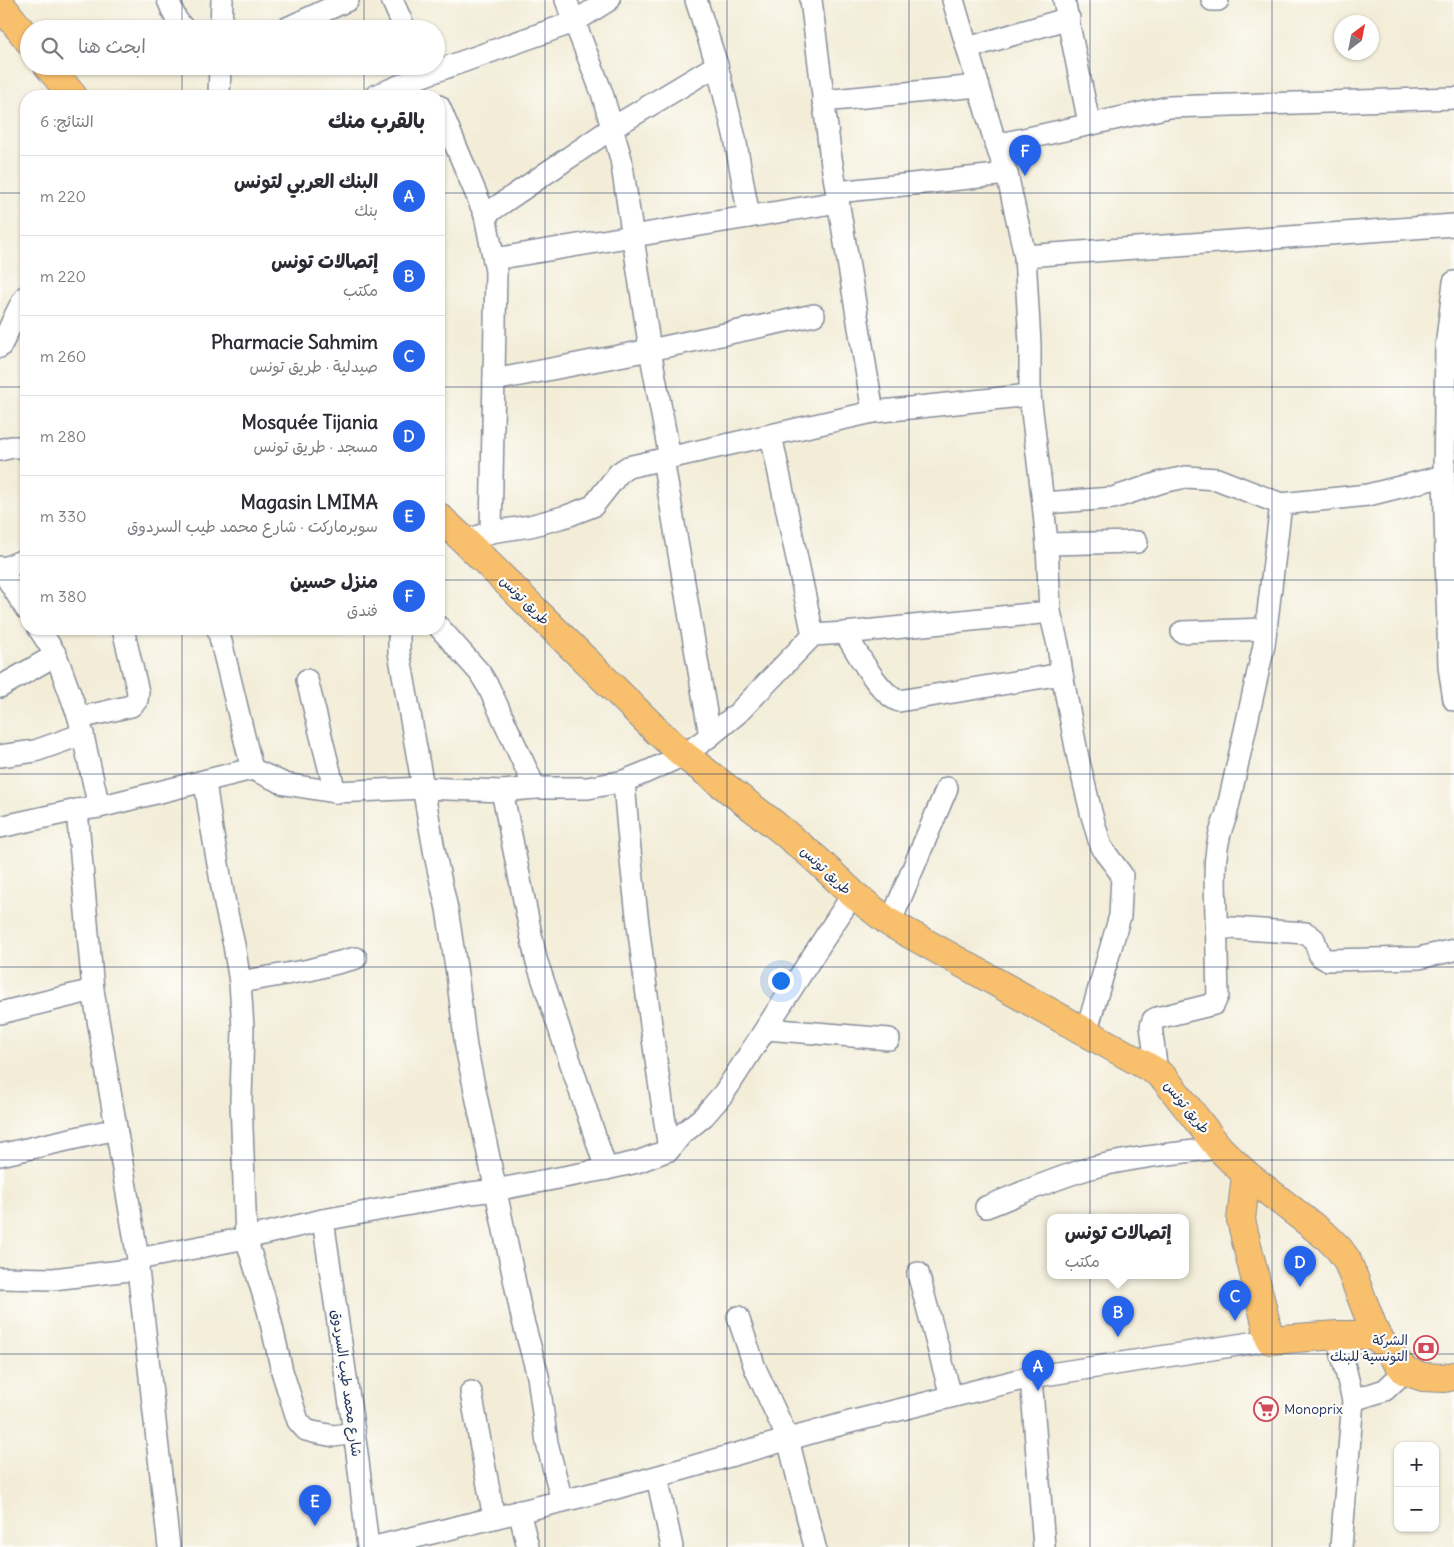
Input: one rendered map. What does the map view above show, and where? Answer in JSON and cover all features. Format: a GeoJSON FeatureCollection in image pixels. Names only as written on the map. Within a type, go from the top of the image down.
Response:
{"type":"FeatureCollection","features":[{"type":"Feature","properties":{"kind":"main road"},"geometry":{"type":"LineString","coordinates":[[0,4],[20,30]]}},
{"type":"Feature","properties":{"kind":"main road"},"geometry":{"type":"LineString","coordinates":[[56,75],[68,90]]}},
{"type":"Feature","properties":{"kind":"main road","name":"طريق تونس"},"geometry":{"type":"LineString","coordinates":[[445,523],[658,732],[684,755],[775,825],[815,858],[853,894],[890,923],[1157,1072],[1172,1086],[1219,1148],[1246,1174],[1328,1238],[1339,1249],[1347,1260],[1376,1335],[1405,1371]]}},
{"type":"Feature","properties":{"kind":"main road"},"geometry":{"type":"LineString","coordinates":[[1246,1174],[1241,1220],[1270,1340],[1376,1335]]}},
{"type":"Feature","properties":{"kind":"main road"},"geometry":{"type":"LineString","coordinates":[[1405,1371],[1423,1377],[1454,1376]]}},
{"type":"Feature","properties":{"kind":"street"},"geometry":{"type":"LineString","coordinates":[[168,0],[177,20]]}},
{"type":"Feature","properties":{"kind":"street"},"geometry":{"type":"LineString","coordinates":[[221,20],[222,0]]}},
{"type":"Feature","properties":{"kind":"street"},"geometry":{"type":"LineString","coordinates":[[305,20],[348,0]]}},
{"type":"Feature","properties":{"kind":"street"},"geometry":{"type":"LineString","coordinates":[[392,0],[401,20]]}},
{"type":"Feature","properties":{"kind":"street"},"geometry":{"type":"LineString","coordinates":[[566,0],[602,93],[621,159],[710,736]]}},
{"type":"Feature","properties":{"kind":"street"},"geometry":{"type":"LineString","coordinates":[[445,63],[574,22],[609,0]]}},
{"type":"Feature","properties":{"kind":"street"},"geometry":{"type":"LineString","coordinates":[[696,0],[717,64],[735,138],[749,217]]}},
{"type":"Feature","properties":{"kind":"street"},"geometry":{"type":"LineString","coordinates":[[811,0],[823,101],[873,412]]}},
{"type":"Feature","properties":{"kind":"street"},"geometry":{"type":"LineString","coordinates":[[953,0],[996,145],[1007,174],[1025,256],[1030,344],[1030,395],[1047,544],[1050,612],[1058,644],[1078,758],[1101,847],[1122,875],[1120,916],[1086,1034]]}},
{"type":"Feature","properties":{"kind":"street"},"geometry":{"type":"LineString","coordinates":[[1212,0],[1218,0]]}},
{"type":"Feature","properties":{"kind":"street"},"geometry":{"type":"LineString","coordinates":[[968,48],[1066,9],[1089,123]]}},
{"type":"Feature","properties":{"kind":"street"},"geometry":{"type":"LineString","coordinates":[[485,215],[612,128],[717,64]]}},
{"type":"Feature","properties":{"kind":"street"},"geometry":{"type":"LineString","coordinates":[[219,90],[220,75]]}},
{"type":"Feature","properties":{"kind":"street"},"geometry":{"type":"LineString","coordinates":[[386,90],[414,75]]}},
{"type":"Feature","properties":{"kind":"street"},"geometry":{"type":"LineString","coordinates":[[425,75],[431,90]]}},
{"type":"Feature","properties":{"kind":"street"},"geometry":{"type":"LineString","coordinates":[[823,101],[978,86]]}},
{"type":"Feature","properties":{"kind":"street"},"geometry":{"type":"LineString","coordinates":[[996,145],[1089,123],[1169,107],[1454,98]]}},
{"type":"Feature","properties":{"kind":"street"},"geometry":{"type":"LineString","coordinates":[[445,120],[485,215],[496,271],[492,532]]}},
{"type":"Feature","properties":{"kind":"street"},"geometry":{"type":"LineString","coordinates":[[494,259],[749,217],[838,197],[1007,174]]}},
{"type":"Feature","properties":{"kind":"street"},"geometry":{"type":"LineString","coordinates":[[1025,256],[1454,226]]}},
{"type":"Feature","properties":{"kind":"street"},"geometry":{"type":"LineString","coordinates":[[1454,282],[1444,476],[1454,700]]}},
{"type":"Feature","properties":{"kind":"street"},"geometry":{"type":"LineString","coordinates":[[0,347],[20,305]]}},
{"type":"Feature","properties":{"kind":"street"},"geometry":{"type":"LineString","coordinates":[[494,380],[650,350],[814,314]]}},
{"type":"Feature","properties":{"kind":"street"},"geometry":{"type":"LineString","coordinates":[[465,541],[492,532],[558,519],[593,506],[620,473],[628,467],[873,412],[1030,395]]}},
{"type":"Feature","properties":{"kind":"street"},"geometry":{"type":"LineString","coordinates":[[771,435],[813,635]]}},
{"type":"Feature","properties":{"kind":"street"},"geometry":{"type":"LineString","coordinates":[[0,450],[20,447]]}},
{"type":"Feature","properties":{"kind":"street"},"geometry":{"type":"LineString","coordinates":[[1043,504],[1113,498],[1162,482],[1186,477],[1217,479],[1280,504],[1368,495],[1444,476]]}},
{"type":"Feature","properties":{"kind":"street"},"geometry":{"type":"LineString","coordinates":[[1157,1072],[1151,1026],[1153,1020],[1214,1004],[1218,995],[1215,883],[1217,842],[1226,816],[1264,645],[1280,504]]}},
{"type":"Feature","properties":{"kind":"street"},"geometry":{"type":"LineString","coordinates":[[1047,544],[1137,542]]}},
{"type":"Feature","properties":{"kind":"street"},"geometry":{"type":"LineString","coordinates":[[20,561],[0,569],[20,600]]}},
{"type":"Feature","properties":{"kind":"street"},"geometry":{"type":"LineString","coordinates":[[0,827],[99,807],[252,770],[285,784],[335,792],[423,788],[502,791],[535,788],[588,788],[624,781],[684,755],[710,736],[738,713],[813,635],[1050,612]]}},
{"type":"Feature","properties":{"kind":"street"},"geometry":{"type":"LineString","coordinates":[[1182,632],[1266,629]]}},
{"type":"Feature","properties":{"kind":"street"},"geometry":{"type":"LineString","coordinates":[[445,633],[480,673],[489,688],[535,788]]}},
{"type":"Feature","properties":{"kind":"street"},"geometry":{"type":"LineString","coordinates":[[845,633],[883,690],[899,701],[1062,674]]}},
{"type":"Feature","properties":{"kind":"street"},"geometry":{"type":"LineString","coordinates":[[43,635],[56,655],[81,726],[99,807]]}},
{"type":"Feature","properties":{"kind":"street"},"geometry":{"type":"LineString","coordinates":[[0,756],[35,751],[81,726],[131,706],[137,700],[138,692],[124,635]]}},
{"type":"Feature","properties":{"kind":"street"},"geometry":{"type":"LineString","coordinates":[[219,635],[252,770]]}},
{"type":"Feature","properties":{"kind":"street"},"geometry":{"type":"LineString","coordinates":[[399,638],[399,652],[458,974],[466,1047],[526,1335],[538,1376],[547,1443],[562,1501]]}},
{"type":"Feature","properties":{"kind":"street"},"geometry":{"type":"LineString","coordinates":[[0,687],[56,655]]}},
{"type":"Feature","properties":{"kind":"street"},"geometry":{"type":"LineString","coordinates":[[307,680],[335,792]]}},
{"type":"Feature","properties":{"kind":"street"},"geometry":{"type":"LineString","coordinates":[[624,781],[628,846],[641,956],[669,1150]]}},
{"type":"Feature","properties":{"kind":"street"},"geometry":{"type":"LineString","coordinates":[[205,782],[215,848],[240,982],[246,1238],[268,1310],[282,1371],[298,1421],[306,1430],[313,1432],[334,1436],[354,1433]]}},
{"type":"Feature","properties":{"kind":"street"},"geometry":{"type":"LineString","coordinates":[[890,923],[947,788]]}},
{"type":"Feature","properties":{"kind":"street"},"geometry":{"type":"LineString","coordinates":[[502,791],[536,958],[606,1169]]}},
{"type":"Feature","properties":{"kind":"street"},"geometry":{"type":"LineString","coordinates":[[77,810],[93,990],[138,1264],[169,1547]]}},
{"type":"Feature","properties":{"kind":"street"},"geometry":{"type":"LineString","coordinates":[[0,1278],[53,1279],[138,1264],[323,1220],[606,1169],[637,1162],[669,1150],[681,1135],[704,1116],[724,1093],[853,894]]}},
{"type":"Feature","properties":{"kind":"street"},"geometry":{"type":"LineString","coordinates":[[1216,927],[1306,934],[1314,938],[1320,956],[1328,960],[1419,958],[1454,950]]}},
{"type":"Feature","properties":{"kind":"street"},"geometry":{"type":"LineString","coordinates":[[240,982],[308,970],[356,958]]}},
{"type":"Feature","properties":{"kind":"street"},"geometry":{"type":"LineString","coordinates":[[0,1013],[93,990]]}},
{"type":"Feature","properties":{"kind":"street"},"geometry":{"type":"LineString","coordinates":[[766,1029],[889,1039]]}},
{"type":"Feature","properties":{"kind":"street"},"geometry":{"type":"LineString","coordinates":[[0,1155],[116,1130]]}},
{"type":"Feature","properties":{"kind":"street"},"geometry":{"type":"LineString","coordinates":[[986,1207],[1060,1178],[1094,1168],[1156,1155],[1219,1148]]}},
{"type":"Feature","properties":{"kind":"street","name":"شارع محمد طيب السردوق"},"geometry":{"type":"LineString","coordinates":[[323,1220],[354,1433],[368,1547]]}},
{"type":"Feature","properties":{"kind":"street"},"geometry":{"type":"LineString","coordinates":[[918,1273],[951,1396]]}},
{"type":"Feature","properties":{"kind":"street"},"geometry":{"type":"LineString","coordinates":[[738,1318],[755,1368],[788,1439],[815,1547]]}},
{"type":"Feature","properties":{"kind":"street"},"geometry":{"type":"LineString","coordinates":[[1337,1336],[1352,1400],[1341,1547]]}},
{"type":"Feature","properties":{"kind":"street"},"geometry":{"type":"LineString","coordinates":[[375,1547],[657,1477],[788,1439],[1031,1377],[1270,1340]]}},
{"type":"Feature","properties":{"kind":"street"},"geometry":{"type":"LineString","coordinates":[[1352,1400],[1385,1390],[1405,1371]]}},
{"type":"Feature","properties":{"kind":"street"},"geometry":{"type":"LineString","coordinates":[[1031,1377],[1044,1547]]}},
{"type":"Feature","properties":{"kind":"street"},"geometry":{"type":"LineString","coordinates":[[471,1392],[494,1518]]}},
{"type":"Feature","properties":{"kind":"street"},"geometry":{"type":"LineString","coordinates":[[657,1477],[672,1547]]}},
{"type":"Feature","properties":{"kind":"street"},"geometry":{"type":"LineString","coordinates":[[519,1511],[528,1547]]}},
{"type":"Feature","properties":{"kind":"place","name":"منزل حسين"},"geometry":{"type":"Point","coordinates":[1025,176]}},
{"type":"Feature","properties":{"kind":"place","name":"Mosquée Tijania"},"geometry":{"type":"Point","coordinates":[1300,1287]}},
{"type":"Feature","properties":{"kind":"place","name":"Pharmacie Sahmim"},"geometry":{"type":"Point","coordinates":[1235,1321]}},
{"type":"Feature","properties":{"kind":"place","name":"إتصالات تونس"},"geometry":{"type":"Point","coordinates":[1118,1337]}},
{"type":"Feature","properties":{"kind":"place","name":"الشركة التونسية للبنك"},"geometry":{"type":"Point","coordinates":[1426,1348]}},
{"type":"Feature","properties":{"kind":"place","name":"البنك العربي لتونس"},"geometry":{"type":"Point","coordinates":[1038,1391]}},
{"type":"Feature","properties":{"kind":"place","name":"Monoprix"},"geometry":{"type":"Point","coordinates":[1266,1409]}},
{"type":"Feature","properties":{"kind":"place","name":"Magasin LMIMA"},"geometry":{"type":"Point","coordinates":[315,1526]}}]}
